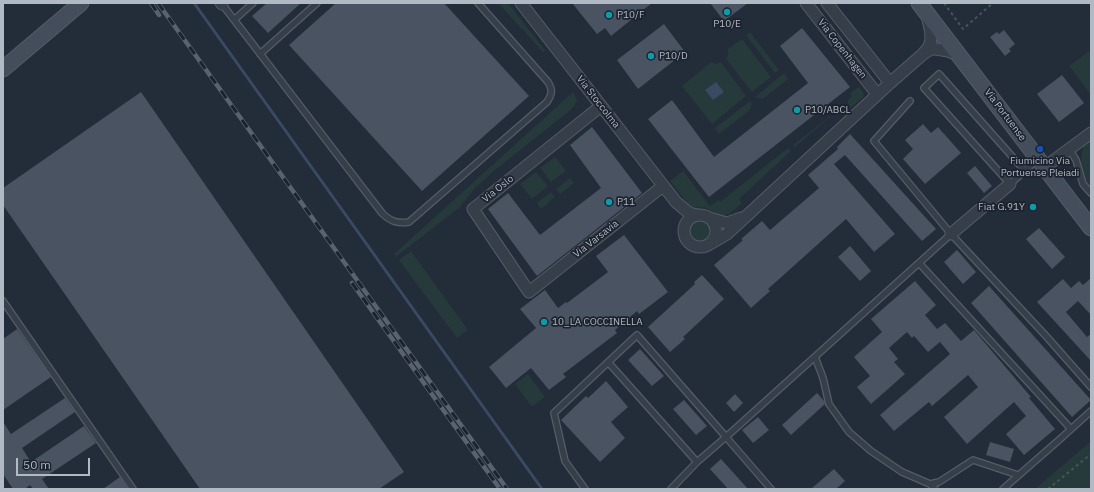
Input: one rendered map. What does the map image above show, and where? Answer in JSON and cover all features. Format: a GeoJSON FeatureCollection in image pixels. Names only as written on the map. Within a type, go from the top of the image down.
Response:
{"type":"FeatureCollection","features":[{"type":"Feature","properties":{"kind":"street"},"geometry":{"type":"LineString","coordinates":[[3,69],[81,3]]}},
{"type":"Feature","properties":{"kind":"street","name":"Via Stoccolma"},"geometry":{"type":"LineString","coordinates":[[520,3],[676,202],[689,213],[727,223],[744,217]]}},
{"type":"Feature","properties":{"kind":"street","name":"Via Copenhagen"},"geometry":{"type":"LineString","coordinates":[[806,3],[877,94]]}},
{"type":"Feature","properties":{"kind":"street","name":"Via Copenhagen"},"geometry":{"type":"LineString","coordinates":[[827,3],[890,83]]}},
{"type":"Feature","properties":{"kind":"street","name":"Via Stoccolma"},"geometry":{"type":"LineString","coordinates":[[921,6],[929,26],[931,40],[929,46],[923,54]]}},
{"type":"Feature","properties":{"kind":"street","name":"Via Portuense"},"geometry":{"type":"LineString","coordinates":[[921,6],[1091,228]]}},
{"type":"Feature","properties":{"kind":"street","name":"Via Stoccolma"},"geometry":{"type":"LineString","coordinates":[[710,244],[726,234],[877,94],[923,54],[931,49],[936,49],[948,51],[960,56]]}},
{"type":"Feature","properties":{"kind":"street","name":"Via Oslo"},"geometry":{"type":"LineString","coordinates":[[529,292],[473,209],[601,106]]}},
{"type":"Feature","properties":{"kind":"street"},"geometry":{"type":"LineString","coordinates":[[1042,163],[1069,149],[1091,133]]}},
{"type":"Feature","properties":{"kind":"street"},"geometry":{"type":"LineString","coordinates":[[951,234],[1010,184]]}},
{"type":"Feature","properties":{"kind":"street","name":"Via Varsavia"},"geometry":{"type":"LineString","coordinates":[[529,292],[664,186]]}},
{"type":"Feature","properties":{"kind":"street","name":"Via Stoccolma"},"geometry":{"type":"LineString","coordinates":[[676,202],[685,226]]}},
{"type":"Feature","properties":{"kind":"street"},"geometry":{"type":"LineString","coordinates":[[704,217],[713,222],[716,231],[715,236],[710,244],[700,247],[690,244],[685,236],[685,226],[690,219],[704,217]]}},
{"type":"Feature","properties":{"kind":"lane"},"geometry":{"type":"LineString","coordinates":[[234,20],[253,3]]}},
{"type":"Feature","properties":{"kind":"lane"},"geometry":{"type":"LineString","coordinates":[[260,54],[317,3]]}},
{"type":"Feature","properties":{"kind":"lane"},"geometry":{"type":"LineString","coordinates":[[222,4],[382,213],[394,222],[402,223],[409,222],[547,102],[552,94],[551,87],[548,82],[478,3]]}},
{"type":"Feature","properties":{"kind":"lane"},"geometry":{"type":"LineString","coordinates":[[1025,170],[939,74],[924,88],[1010,184],[1025,170],[1042,163]]}},
{"type":"Feature","properties":{"kind":"lane"},"geometry":{"type":"LineString","coordinates":[[910,101],[874,141],[951,234],[1046,336],[1091,388]]}},
{"type":"Feature","properties":{"kind":"lane"},"geometry":{"type":"LineString","coordinates":[[1069,149],[1076,160],[1083,184],[1091,194]]}},
{"type":"Feature","properties":{"kind":"lane"},"geometry":{"type":"LineString","coordinates":[[671,489],[697,462],[951,234]]}},
{"type":"Feature","properties":{"kind":"lane"},"geometry":{"type":"LineString","coordinates":[[919,263],[1071,429]]}},
{"type":"Feature","properties":{"kind":"lane"},"geometry":{"type":"LineString","coordinates":[[3,301],[133,489]]}},
{"type":"Feature","properties":{"kind":"lane"},"geometry":{"type":"LineString","coordinates":[[584,489],[565,461],[554,413],[637,335],[771,489]]}},
{"type":"Feature","properties":{"kind":"lane"},"geometry":{"type":"LineString","coordinates":[[815,357],[823,378],[829,404],[849,432],[872,451],[902,472],[930,484],[935,489]]}},
{"type":"Feature","properties":{"kind":"lane"},"geometry":{"type":"LineString","coordinates":[[608,362],[697,462]]}},
{"type":"Feature","properties":{"kind":"lane"},"geometry":{"type":"LineString","coordinates":[[1003,489],[1091,411]]}},
{"type":"Feature","properties":{"kind":"lane"},"geometry":{"type":"LineString","coordinates":[[930,484],[939,482],[974,460],[1018,475]]}},
{"type":"Feature","properties":{"kind":"path"},"geometry":{"type":"LineString","coordinates":[[944,3],[963,29],[993,3]]}},
{"type":"Feature","properties":{"kind":"path"},"geometry":{"type":"LineString","coordinates":[[1048,489],[1091,454]]}},
{"type":"Feature","properties":{"kind":"shaded area"},"geometry":{"type":"Polygon","coordinates":[[[498,3],[508,3],[544,49],[544,53],[498,3]]]}},
{"type":"Feature","properties":{"kind":"shaded area"},"geometry":{"type":"Polygon","coordinates":[[[750,32],[779,70],[775,73],[746,35],[750,32]]]}},
{"type":"Feature","properties":{"kind":"shaded area"},"geometry":{"type":"Polygon","coordinates":[[[742,39],[771,77],[752,92],[726,59],[728,49],[742,39]]]}},
{"type":"Feature","properties":{"kind":"shaded area"},"geometry":{"type":"Polygon","coordinates":[[[1091,50],[1091,95],[1069,66],[1091,50]]]}},
{"type":"Feature","properties":{"kind":"shaded area"},"geometry":{"type":"Polygon","coordinates":[[[711,62],[716,64],[721,62],[746,96],[712,124],[682,86],[711,62]]]}},
{"type":"Feature","properties":{"kind":"shaded area"},"geometry":{"type":"Polygon","coordinates":[[[784,73],[788,79],[763,99],[755,97],[784,73]]]}},
{"type":"Feature","properties":{"kind":"shaded area"},"geometry":{"type":"Polygon","coordinates":[[[859,87],[864,96],[851,108],[847,103],[852,96],[850,93],[859,87]]]}},
{"type":"Feature","properties":{"kind":"shaded area"},"geometry":{"type":"Polygon","coordinates":[[[573,92],[577,101],[572,109],[495,170],[475,188],[460,207],[396,257],[394,254],[573,92]]]}},
{"type":"Feature","properties":{"kind":"shaded area"},"geometry":{"type":"Polygon","coordinates":[[[750,101],[752,104],[750,110],[719,134],[715,128],[750,101]]]}},
{"type":"Feature","properties":{"kind":"shaded area"},"geometry":{"type":"Polygon","coordinates":[[[838,110],[795,147],[793,145],[838,110]]]}},
{"type":"Feature","properties":{"kind":"shaded area"},"geometry":{"type":"Polygon","coordinates":[[[1091,140],[1091,187],[1082,172],[1081,158],[1083,146],[1091,140]]]}},
{"type":"Feature","properties":{"kind":"shaded area"},"geometry":{"type":"Polygon","coordinates":[[[788,148],[791,151],[739,199],[742,203],[729,214],[720,216],[706,208],[693,207],[689,205],[670,181],[683,171],[710,206],[719,200],[720,202],[788,148]]]}},
{"type":"Feature","properties":{"kind":"shaded area"},"geometry":{"type":"Polygon","coordinates":[[[555,157],[566,171],[551,182],[540,168],[555,157]]]}},
{"type":"Feature","properties":{"kind":"shaded area"},"geometry":{"type":"Polygon","coordinates":[[[536,172],[548,186],[532,199],[520,184],[536,172]]]}},
{"type":"Feature","properties":{"kind":"shaded area"},"geometry":{"type":"Polygon","coordinates":[[[570,178],[574,183],[560,194],[556,189],[570,178]]]}},
{"type":"Feature","properties":{"kind":"shaded area"},"geometry":{"type":"Polygon","coordinates":[[[551,192],[555,197],[541,209],[537,203],[551,192]]]}},
{"type":"Feature","properties":{"kind":"shaded area"},"geometry":{"type":"Polygon","coordinates":[[[696,221],[704,221],[710,227],[710,235],[704,241],[696,241],[690,235],[690,227],[696,221]]]}},
{"type":"Feature","properties":{"kind":"shaded area"},"geometry":{"type":"Polygon","coordinates":[[[411,251],[468,330],[457,338],[399,260],[411,251]]]}},
{"type":"Feature","properties":{"kind":"shaded area"},"geometry":{"type":"Polygon","coordinates":[[[528,374],[545,397],[532,407],[515,384],[528,374]]]}},
{"type":"Feature","properties":{"kind":"shaded area"},"geometry":{"type":"Polygon","coordinates":[[[1091,441],[1091,489],[1035,489],[1091,441]]]}},
{"type":"Feature","properties":{"kind":"water"},"geometry":{"type":"Polygon","coordinates":[[[716,82],[724,92],[713,100],[705,90],[716,82]]]}},
{"type":"Feature","properties":{"kind":"building"},"geometry":{"type":"Polygon","coordinates":[[[267,3],[301,3],[268,33],[252,16],[267,3]]]}},
{"type":"Feature","properties":{"kind":"building"},"geometry":{"type":"Polygon","coordinates":[[[336,3],[444,3],[529,96],[422,191],[289,45],[336,3]]]}},
{"type":"Feature","properties":{"kind":"building","name":"P10/F"},"geometry":{"type":"Polygon","coordinates":[[[572,3],[652,3],[611,36],[605,28],[597,34],[572,3]]]}},
{"type":"Feature","properties":{"kind":"building","name":"P10/E"},"geometry":{"type":"Polygon","coordinates":[[[710,3],[748,3],[724,21],[710,3]]]}},
{"type":"Feature","properties":{"kind":"building","name":"P10/D"},"geometry":{"type":"Polygon","coordinates":[[[664,24],[685,52],[638,89],[617,60],[664,24]]]}},
{"type":"Feature","properties":{"kind":"building","name":"P10/ABCL"},"geometry":{"type":"Polygon","coordinates":[[[802,28],[850,87],[709,197],[648,119],[672,100],[714,157],[808,83],[780,46],[802,28]]]}},
{"type":"Feature","properties":{"kind":"building"},"geometry":{"type":"Polygon","coordinates":[[[1004,30],[1015,44],[1009,49],[1011,51],[1005,56],[990,37],[997,32],[999,34],[1004,30]]]}},
{"type":"Feature","properties":{"kind":"building"},"geometry":{"type":"Polygon","coordinates":[[[1062,75],[1084,103],[1059,122],[1037,94],[1062,75]]]}},
{"type":"Feature","properties":{"kind":"building"},"geometry":{"type":"Polygon","coordinates":[[[141,92],[404,472],[379,489],[200,489],[3,205],[3,188],[141,92]]]}},
{"type":"Feature","properties":{"kind":"building"},"geometry":{"type":"Polygon","coordinates":[[[923,124],[931,133],[938,127],[961,153],[925,184],[903,159],[913,149],[905,140],[923,124]]]}},
{"type":"Feature","properties":{"kind":"building","name":"P11"},"geometry":{"type":"Polygon","coordinates":[[[592,127],[642,193],[537,276],[488,209],[508,193],[540,235],[601,188],[570,145],[592,127]]]}},
{"type":"Feature","properties":{"kind":"building"},"geometry":{"type":"Polygon","coordinates":[[[850,134],[936,229],[922,241],[845,155],[834,164],[895,234],[874,252],[846,219],[768,289],[770,291],[751,308],[714,265],[762,221],[770,230],[819,188],[808,175],[838,149],[837,147],[850,134]]]}},
{"type":"Feature","properties":{"kind":"building"},"geometry":{"type":"Polygon","coordinates":[[[975,166],[992,186],[984,193],[967,173],[975,166]]]}},
{"type":"Feature","properties":{"kind":"building"},"geometry":{"type":"Polygon","coordinates":[[[1039,228],[1065,257],[1052,269],[1026,239],[1039,228]]]}},
{"type":"Feature","properties":{"kind":"building"},"geometry":{"type":"Polygon","coordinates":[[[624,235],[668,292],[639,314],[637,311],[615,330],[617,333],[563,374],[566,377],[549,390],[531,368],[506,388],[489,367],[536,328],[520,309],[545,290],[558,308],[566,302],[567,303],[608,272],[596,256],[624,235]]]}},
{"type":"Feature","properties":{"kind":"building"},"geometry":{"type":"Polygon","coordinates":[[[850,246],[871,271],[860,281],[838,257],[850,246]]]}},
{"type":"Feature","properties":{"kind":"building"},"geometry":{"type":"Polygon","coordinates":[[[957,250],[976,272],[963,284],[944,262],[957,250]]]}},
{"type":"Feature","properties":{"kind":"building"},"geometry":{"type":"Polygon","coordinates":[[[702,275],[724,299],[683,337],[685,339],[670,352],[648,327],[695,284],[694,282],[702,275]]]}},
{"type":"Feature","properties":{"kind":"building"},"geometry":{"type":"Polygon","coordinates":[[[1091,278],[1091,315],[1078,301],[1066,312],[1087,337],[1091,334],[1091,361],[1037,302],[1063,279],[1071,288],[1079,281],[1083,285],[1091,278]]]}},
{"type":"Feature","properties":{"kind":"building"},"geometry":{"type":"Polygon","coordinates":[[[915,281],[936,305],[925,315],[937,329],[945,323],[961,341],[974,330],[1031,397],[1029,398],[1055,429],[1024,455],[1006,434],[1026,416],[1014,402],[967,444],[944,417],[978,387],[968,375],[932,406],[929,402],[894,431],[880,415],[950,354],[940,342],[928,352],[914,336],[912,338],[907,332],[889,348],[898,359],[894,362],[905,374],[871,404],[857,387],[870,376],[854,357],[882,332],[871,319],[915,281]]]}},
{"type":"Feature","properties":{"kind":"building"},"geometry":{"type":"Polygon","coordinates":[[[989,286],[1091,400],[1072,417],[971,303],[989,286]]]}},
{"type":"Feature","properties":{"kind":"building"},"geometry":{"type":"Polygon","coordinates":[[[17,329],[51,377],[3,410],[3,339],[17,329]]]}},
{"type":"Feature","properties":{"kind":"building"},"geometry":{"type":"Polygon","coordinates":[[[640,349],[664,376],[652,386],[628,360],[640,349]]]}},
{"type":"Feature","properties":{"kind":"building"},"geometry":{"type":"Polygon","coordinates":[[[606,381],[628,407],[611,422],[625,438],[600,462],[561,420],[586,396],[588,398],[606,381]]]}},
{"type":"Feature","properties":{"kind":"building"},"geometry":{"type":"Polygon","coordinates":[[[817,393],[825,404],[791,435],[782,425],[817,393]]]}},
{"type":"Feature","properties":{"kind":"building"},"geometry":{"type":"Polygon","coordinates":[[[735,394],[743,403],[734,412],[726,403],[735,394]]]}},
{"type":"Feature","properties":{"kind":"building"},"geometry":{"type":"Polygon","coordinates":[[[65,398],[75,412],[22,448],[31,462],[84,426],[96,443],[42,479],[49,489],[33,489],[30,485],[25,489],[13,489],[3,474],[3,422],[11,434],[65,398]]]}},
{"type":"Feature","properties":{"kind":"building"},"geometry":{"type":"Polygon","coordinates":[[[684,400],[707,426],[696,435],[673,409],[684,400]]]}},
{"type":"Feature","properties":{"kind":"building"},"geometry":{"type":"Polygon","coordinates":[[[758,417],[769,430],[753,443],[742,430],[758,417]]]}},
{"type":"Feature","properties":{"kind":"building"},"geometry":{"type":"Polygon","coordinates":[[[990,442],[1014,449],[1010,462],[986,455],[990,442]]]}},
{"type":"Feature","properties":{"kind":"building"},"geometry":{"type":"Polygon","coordinates":[[[721,459],[748,489],[728,489],[710,469],[721,459]]]}},
{"type":"Feature","properties":{"kind":"building"},"geometry":{"type":"Polygon","coordinates":[[[834,469],[845,481],[836,489],[811,489],[834,469]]]}},
{"type":"Feature","properties":{"kind":"building"},"geometry":{"type":"Polygon","coordinates":[[[120,477],[128,489],[103,489],[120,477]]]}},
{"type":"Feature","properties":{"kind":"waterway"},"geometry":{"type":"LineString","coordinates":[[194,3],[542,489]]}},
{"type":"Feature","properties":{"kind":"railway"},"geometry":{"type":"LineString","coordinates":[[151,3],[159,15]]}},
{"type":"Feature","properties":{"kind":"railway"},"geometry":{"type":"LineString","coordinates":[[158,3],[507,489]]}},
{"type":"Feature","properties":{"kind":"railway"},"geometry":{"type":"LineString","coordinates":[[352,283],[500,489]]}},
{"type":"Feature","properties":{"kind":"place","name":"P10/E"},"geometry":{"type":"Point","coordinates":[727,12]}},
{"type":"Feature","properties":{"kind":"place","name":"P10/F"},"geometry":{"type":"Point","coordinates":[609,15]}},
{"type":"Feature","properties":{"kind":"place","name":"P10/D"},"geometry":{"type":"Point","coordinates":[651,56]}},
{"type":"Feature","properties":{"kind":"place","name":"P10/ABCL"},"geometry":{"type":"Point","coordinates":[797,110]}},
{"type":"Feature","properties":{"kind":"place","name":"Fiumicino Via Portuense Pleiadi"},"geometry":{"type":"Point","coordinates":[1040,149]}},
{"type":"Feature","properties":{"kind":"place","name":"P11"},"geometry":{"type":"Point","coordinates":[609,202]}},
{"type":"Feature","properties":{"kind":"place","name":"Fiat G.91Y"},"geometry":{"type":"Point","coordinates":[1033,207]}},
{"type":"Feature","properties":{"kind":"place","name":"10_LA COCCINELLA"},"geometry":{"type":"Point","coordinates":[544,322]}}]}
